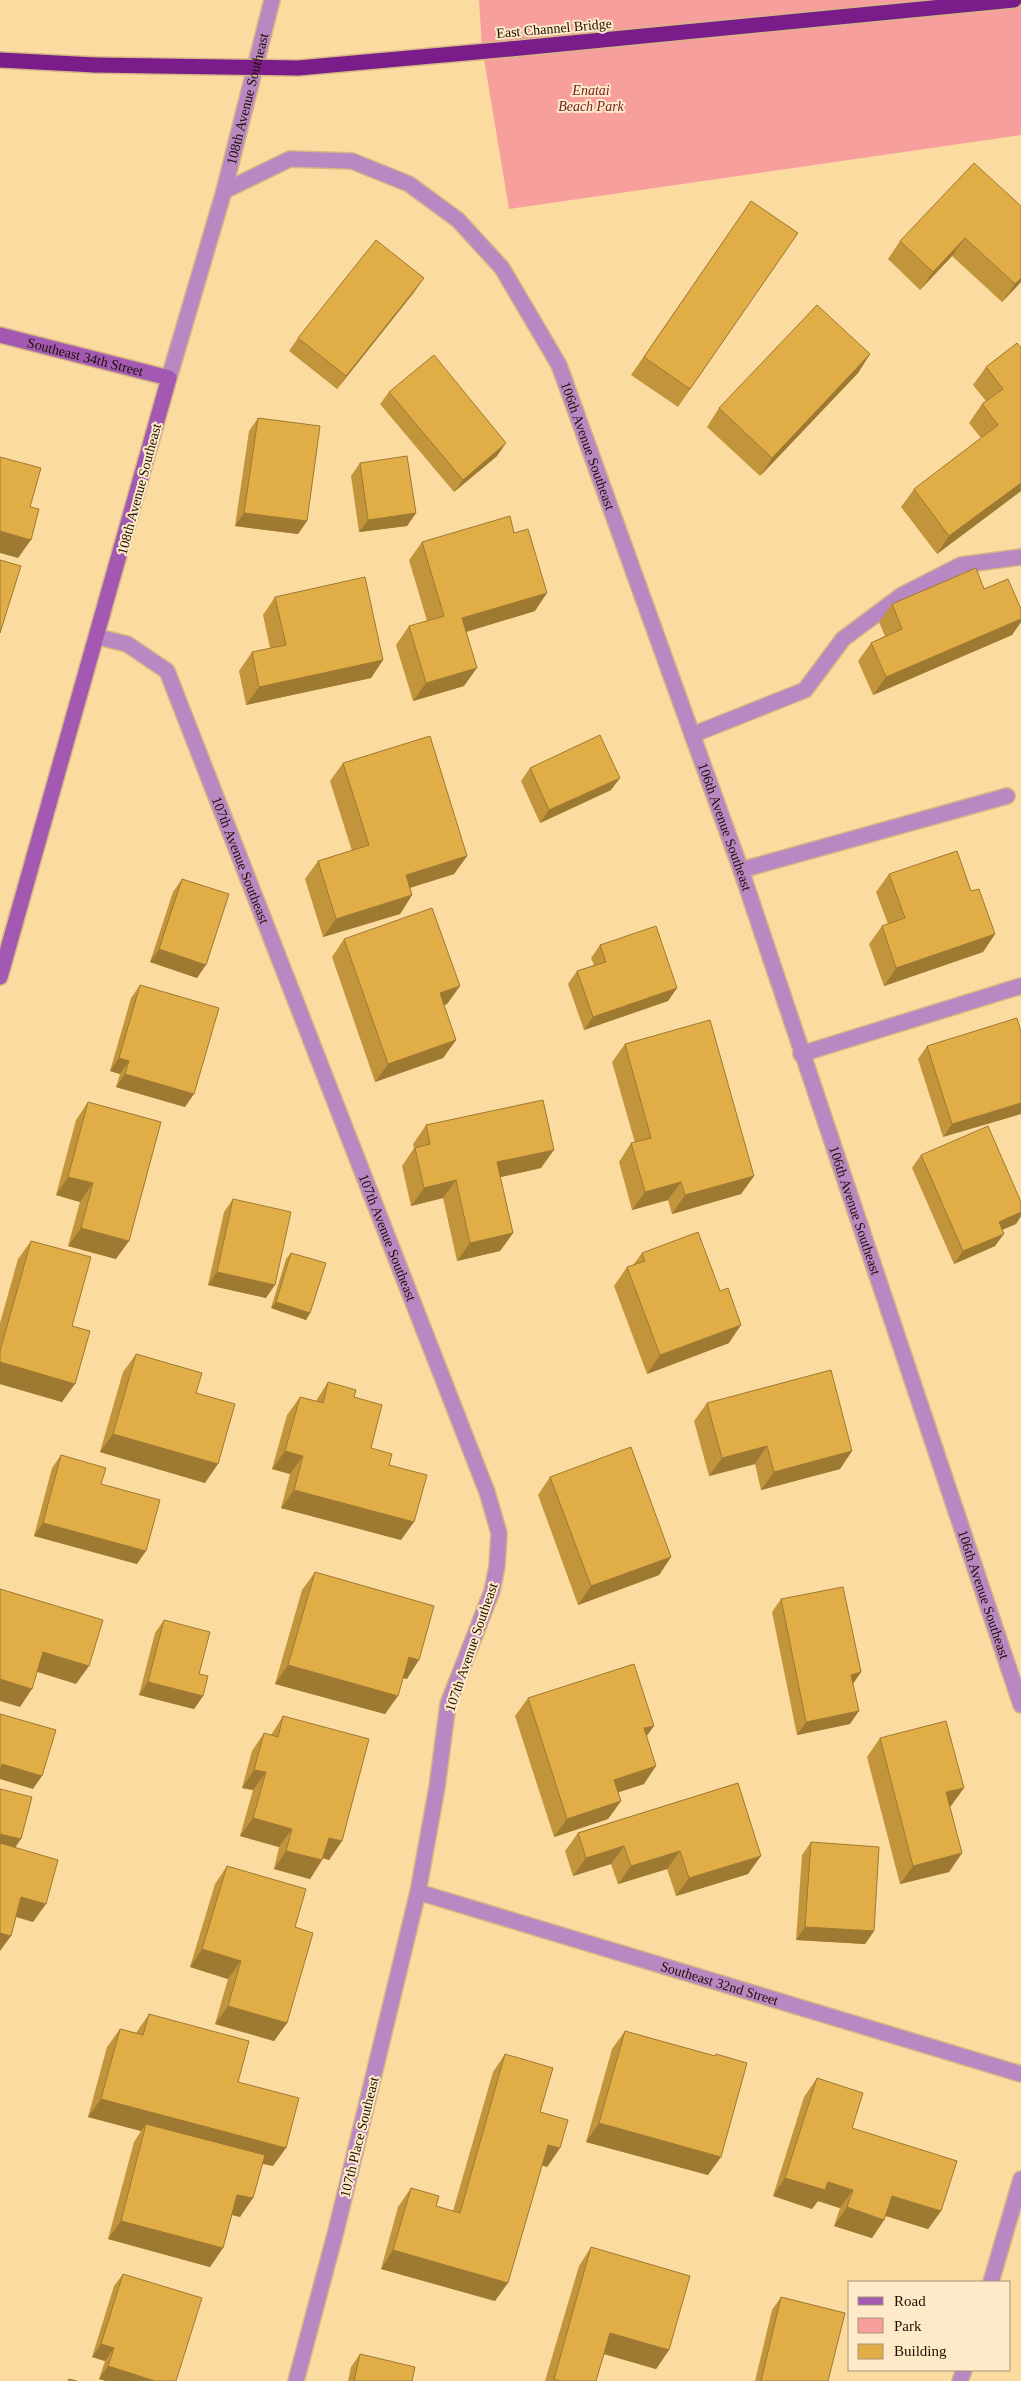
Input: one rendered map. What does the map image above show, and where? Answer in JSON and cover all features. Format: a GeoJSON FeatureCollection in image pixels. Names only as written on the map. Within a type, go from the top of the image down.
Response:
{"type":"FeatureCollection","features":[{"type":"Feature","properties":{"kind":"highway","name":"East Channel Bridge"},"geometry":{"type":"LineString","coordinates":[[0,60],[95,65],[298,68],[1014,0]]}},
{"type":"Feature","properties":{"kind":"street","name":"108th Avenue Southeast"},"geometry":{"type":"LineString","coordinates":[[0,978],[224,191],[272,0]]}},
{"type":"Feature","properties":{"kind":"street","name":"106th Avenue Southeast"},"geometry":{"type":"LineString","coordinates":[[224,191],[290,158],[352,161],[409,184],[458,220],[502,268],[559,366],[741,870],[801,1054],[1021,1706]]}},
{"type":"Feature","properties":{"kind":"street","name":"Southeast 34th Street"},"geometry":{"type":"LineString","coordinates":[[0,335],[170,378]]}},
{"type":"Feature","properties":{"kind":"street"},"geometry":{"type":"LineString","coordinates":[[692,735],[805,690],[843,639],[902,595],[961,565],[1021,557]]}},
{"type":"Feature","properties":{"kind":"street","name":"107th Avenue Southeast"},"geometry":{"type":"LineString","coordinates":[[98,637],[128,644],[167,671],[487,1492],[499,1533],[497,1566],[492,1591],[448,1704],[437,1788],[418,1892]]}},
{"type":"Feature","properties":{"kind":"street"},"geometry":{"type":"LineString","coordinates":[[741,870],[1007,796]]}},
{"type":"Feature","properties":{"kind":"street"},"geometry":{"type":"LineString","coordinates":[[801,1054],[1021,986]]}},
{"type":"Feature","properties":{"kind":"street","name":"Southeast 32nd Street"},"geometry":{"type":"LineString","coordinates":[[418,1892],[1021,2074]]}},
{"type":"Feature","properties":{"kind":"street","name":"107th Place Southeast"},"geometry":{"type":"LineString","coordinates":[[296,2381],[336,2230],[418,1892]]}},
{"type":"Feature","properties":{"kind":"street"},"geometry":{"type":"LineString","coordinates":[[990,2281],[1021,2179]]}},
{"type":"Feature","properties":{"kind":"green space","name":"Enatai Beach Park"},"geometry":{"type":"Polygon","coordinates":[[[479,0],[1021,0],[1021,135],[509,209],[482,47],[479,0]]]}},
{"type":"Feature","properties":{"kind":"building"},"geometry":{"type":"Polygon","coordinates":[[[974,163],[1021,206],[1021,278],[1015,284],[965,238],[933,272],[900,241],[974,163]]]}},
{"type":"Feature","properties":{"kind":"building"},"geometry":{"type":"Polygon","coordinates":[[[751,201],[798,233],[690,389],[644,357],[751,201]]]}},
{"type":"Feature","properties":{"kind":"building"},"geometry":{"type":"Polygon","coordinates":[[[376,240],[424,278],[346,376],[298,338],[376,240]]]}},
{"type":"Feature","properties":{"kind":"building"},"geometry":{"type":"Polygon","coordinates":[[[817,305],[870,354],[772,458],[719,408],[817,305]]]}},
{"type":"Feature","properties":{"kind":"building"},"geometry":{"type":"Polygon","coordinates":[[[1017,343],[1021,348],[1021,483],[949,536],[914,489],[998,425],[982,404],[1003,389],[986,367],[1017,343]]]}},
{"type":"Feature","properties":{"kind":"building"},"geometry":{"type":"Polygon","coordinates":[[[434,355],[506,443],[463,480],[389,392],[434,355]]]}},
{"type":"Feature","properties":{"kind":"building"},"geometry":{"type":"Polygon","coordinates":[[[258,418],[320,426],[307,521],[244,513],[258,418]]]}},
{"type":"Feature","properties":{"kind":"building"},"geometry":{"type":"Polygon","coordinates":[[[407,456],[416,513],[368,520],[360,463],[407,456]]]}},
{"type":"Feature","properties":{"kind":"building"},"geometry":{"type":"Polygon","coordinates":[[[0,457],[41,468],[30,507],[39,509],[31,540],[0,531],[0,457]]]}},
{"type":"Feature","properties":{"kind":"building"},"geometry":{"type":"Polygon","coordinates":[[[510,516],[514,533],[528,529],[547,593],[462,618],[477,668],[426,683],[409,626],[444,616],[422,542],[510,516]]]}},
{"type":"Feature","properties":{"kind":"building"},"geometry":{"type":"Polygon","coordinates":[[[0,560],[21,566],[0,633],[0,560]]]}},
{"type":"Feature","properties":{"kind":"building"},"geometry":{"type":"Polygon","coordinates":[[[976,568],[984,589],[1008,579],[1021,609],[1021,619],[886,677],[871,643],[902,629],[892,604],[976,568]]]}},
{"type":"Feature","properties":{"kind":"building"},"geometry":{"type":"Polygon","coordinates":[[[365,577],[383,660],[259,687],[252,652],[286,645],[275,597],[365,577]]]}},
{"type":"Feature","properties":{"kind":"building"},"geometry":{"type":"Polygon","coordinates":[[[600,735],[620,778],[549,810],[530,768],[600,735]]]}},
{"type":"Feature","properties":{"kind":"building"},"geometry":{"type":"Polygon","coordinates":[[[430,736],[467,856],[406,875],[412,895],[336,919],[318,861],[369,845],[343,763],[430,736]]]}},
{"type":"Feature","properties":{"kind":"building"},"geometry":{"type":"Polygon","coordinates":[[[957,851],[971,891],[979,889],[995,934],[896,968],[882,926],[905,918],[889,874],[957,851]]]}},
{"type":"Feature","properties":{"kind":"building"},"geometry":{"type":"Polygon","coordinates":[[[182,879],[229,894],[206,965],[159,949],[182,879]]]}},
{"type":"Feature","properties":{"kind":"building"},"geometry":{"type":"Polygon","coordinates":[[[432,908],[460,986],[440,993],[456,1040],[388,1064],[344,939],[432,908]]]}},
{"type":"Feature","properties":{"kind":"building"},"geometry":{"type":"Polygon","coordinates":[[[656,926],[677,988],[593,1017],[577,971],[606,962],[600,945],[656,926]]]}},
{"type":"Feature","properties":{"kind":"building"},"geometry":{"type":"Polygon","coordinates":[[[140,985],[219,1008],[194,1094],[125,1074],[129,1061],[119,1058],[140,985]]]}},
{"type":"Feature","properties":{"kind":"building"},"geometry":{"type":"Polygon","coordinates":[[[1017,1018],[1021,1032],[1021,1103],[952,1124],[927,1046],[1017,1018]]]}},
{"type":"Feature","properties":{"kind":"building"},"geometry":{"type":"Polygon","coordinates":[[[710,1020],[754,1176],[685,1195],[681,1182],[645,1192],[631,1143],[651,1138],[625,1044],[710,1020]]]}},
{"type":"Feature","properties":{"kind":"building"},"geometry":{"type":"Polygon","coordinates":[[[543,1100],[554,1150],[497,1162],[513,1233],[470,1243],[456,1180],[424,1188],[415,1148],[430,1144],[426,1125],[543,1100]]]}},
{"type":"Feature","properties":{"kind":"building"},"geometry":{"type":"Polygon","coordinates":[[[88,1102],[161,1122],[129,1241],[81,1228],[93,1183],[68,1177],[88,1102]]]}},
{"type":"Feature","properties":{"kind":"building"},"geometry":{"type":"Polygon","coordinates":[[[988,1126],[1021,1202],[1021,1212],[999,1222],[1004,1234],[963,1251],[921,1155],[988,1126]]]}},
{"type":"Feature","properties":{"kind":"building"},"geometry":{"type":"Polygon","coordinates":[[[233,1199],[291,1212],[275,1285],[217,1272],[233,1199]]]}},
{"type":"Feature","properties":{"kind":"building"},"geometry":{"type":"Polygon","coordinates":[[[698,1232],[720,1291],[728,1288],[741,1325],[660,1355],[627,1267],[645,1261],[642,1253],[698,1232]]]}},
{"type":"Feature","properties":{"kind":"building"},"geometry":{"type":"Polygon","coordinates":[[[31,1241],[91,1257],[72,1326],[90,1331],[75,1384],[0,1362],[0,1351],[31,1241]]]}},
{"type":"Feature","properties":{"kind":"building"},"geometry":{"type":"Polygon","coordinates":[[[291,1253],[326,1263],[310,1313],[276,1302],[291,1253]]]}},
{"type":"Feature","properties":{"kind":"building"},"geometry":{"type":"Polygon","coordinates":[[[136,1354],[202,1373],[196,1393],[235,1404],[218,1464],[113,1434],[136,1354]]]}},
{"type":"Feature","properties":{"kind":"building"},"geometry":{"type":"Polygon","coordinates":[[[831,1370],[852,1451],[774,1472],[767,1446],[722,1458],[707,1403],[831,1370]]]}},
{"type":"Feature","properties":{"kind":"building"},"geometry":{"type":"Polygon","coordinates":[[[328,1382],[356,1390],[354,1397],[382,1405],[371,1448],[392,1454],[389,1465],[427,1475],[414,1522],[294,1490],[303,1456],[285,1451],[300,1397],[323,1403],[328,1382]]]}},
{"type":"Feature","properties":{"kind":"building"},"geometry":{"type":"Polygon","coordinates":[[[631,1447],[671,1557],[591,1586],[550,1477],[631,1447]]]}},
{"type":"Feature","properties":{"kind":"building"},"geometry":{"type":"Polygon","coordinates":[[[61,1455],[106,1468],[101,1484],[160,1500],[146,1551],[43,1523],[61,1455]]]}},
{"type":"Feature","properties":{"kind":"building"},"geometry":{"type":"Polygon","coordinates":[[[315,1572],[434,1606],[419,1660],[409,1657],[398,1696],[288,1665],[315,1572]]]}},
{"type":"Feature","properties":{"kind":"building"},"geometry":{"type":"Polygon","coordinates":[[[843,1587],[861,1672],[851,1675],[859,1711],[806,1722],[781,1599],[843,1587]]]}},
{"type":"Feature","properties":{"kind":"building"},"geometry":{"type":"Polygon","coordinates":[[[0,1589],[103,1620],[89,1666],[43,1652],[32,1689],[0,1679],[0,1589]]]}},
{"type":"Feature","properties":{"kind":"building"},"geometry":{"type":"Polygon","coordinates":[[[164,1620],[210,1632],[199,1674],[208,1676],[203,1696],[148,1682],[164,1620]]]}},
{"type":"Feature","properties":{"kind":"building"},"geometry":{"type":"Polygon","coordinates":[[[634,1664],[654,1726],[644,1728],[656,1766],[614,1780],[621,1801],[567,1819],[528,1698],[634,1664]]]}},
{"type":"Feature","properties":{"kind":"building"},"geometry":{"type":"Polygon","coordinates":[[[0,1714],[56,1730],[42,1776],[2,1764],[0,1770],[0,1714]]]}},
{"type":"Feature","properties":{"kind":"building"},"geometry":{"type":"Polygon","coordinates":[[[283,1716],[369,1739],[342,1841],[329,1838],[322,1860],[286,1851],[292,1829],[253,1818],[266,1772],[254,1770],[264,1733],[278,1737],[283,1716]]]}},
{"type":"Feature","properties":{"kind":"building"},"geometry":{"type":"Polygon","coordinates":[[[946,1721],[964,1788],[946,1792],[962,1853],[913,1866],[880,1738],[946,1721]]]}},
{"type":"Feature","properties":{"kind":"building"},"geometry":{"type":"Polygon","coordinates":[[[738,1783],[761,1856],[689,1878],[680,1851],[631,1866],[624,1846],[586,1858],[578,1833],[738,1783]]]}},
{"type":"Feature","properties":{"kind":"building"},"geometry":{"type":"Polygon","coordinates":[[[0,1789],[32,1797],[21,1839],[0,1834],[0,1789]]]}},
{"type":"Feature","properties":{"kind":"building"},"geometry":{"type":"Polygon","coordinates":[[[811,1842],[879,1847],[874,1931],[805,1927],[811,1842]]]}},
{"type":"Feature","properties":{"kind":"building"},"geometry":{"type":"Polygon","coordinates":[[[0,1843],[58,1860],[46,1904],[21,1897],[11,1936],[0,1933],[0,1843]]]}},
{"type":"Feature","properties":{"kind":"building"},"geometry":{"type":"Polygon","coordinates":[[[227,1866],[306,1889],[295,1927],[313,1933],[287,2023],[228,2006],[241,1961],[202,1949],[227,1866]]]}},
{"type":"Feature","properties":{"kind":"building"},"geometry":{"type":"Polygon","coordinates":[[[149,2014],[249,2041],[238,2082],[299,2098],[286,2148],[101,2099],[120,2029],[143,2035],[149,2014]]]}},
{"type":"Feature","properties":{"kind":"building"},"geometry":{"type":"Polygon","coordinates":[[[625,2031],[747,2063],[721,2157],[599,2123],[625,2031]]]}},
{"type":"Feature","properties":{"kind":"building"},"geometry":{"type":"Polygon","coordinates":[[[505,2054],[553,2068],[540,2112],[568,2120],[560,2148],[548,2145],[508,2283],[393,2250],[411,2188],[439,2196],[436,2206],[460,2213],[505,2054]]]}},
{"type":"Feature","properties":{"kind":"building"},"geometry":{"type":"Polygon","coordinates":[[[817,2078],[863,2093],[852,2128],[957,2161],[941,2211],[892,2196],[884,2220],[847,2207],[853,2190],[828,2182],[825,2190],[785,2178],[817,2078]]]}},
{"type":"Feature","properties":{"kind":"building"},"geometry":{"type":"Polygon","coordinates":[[[146,2124],[265,2155],[253,2198],[237,2195],[223,2248],[121,2221],[146,2124]]]}},
{"type":"Feature","properties":{"kind":"building"},"geometry":{"type":"Polygon","coordinates":[[[591,2247],[690,2276],[669,2350],[610,2333],[596,2381],[560,2381],[554,2379],[591,2247]]]}},
{"type":"Feature","properties":{"kind":"building"},"geometry":{"type":"Polygon","coordinates":[[[123,2274],[202,2298],[176,2381],[155,2381],[108,2366],[114,2348],[101,2344],[123,2274]]]}},
{"type":"Feature","properties":{"kind":"building"},"geometry":{"type":"Polygon","coordinates":[[[781,2297],[845,2313],[828,2381],[761,2381],[781,2297]]]}},
{"type":"Feature","properties":{"kind":"building"},"geometry":{"type":"Polygon","coordinates":[[[360,2354],[415,2367],[412,2381],[354,2381],[360,2354]]]}}]}
